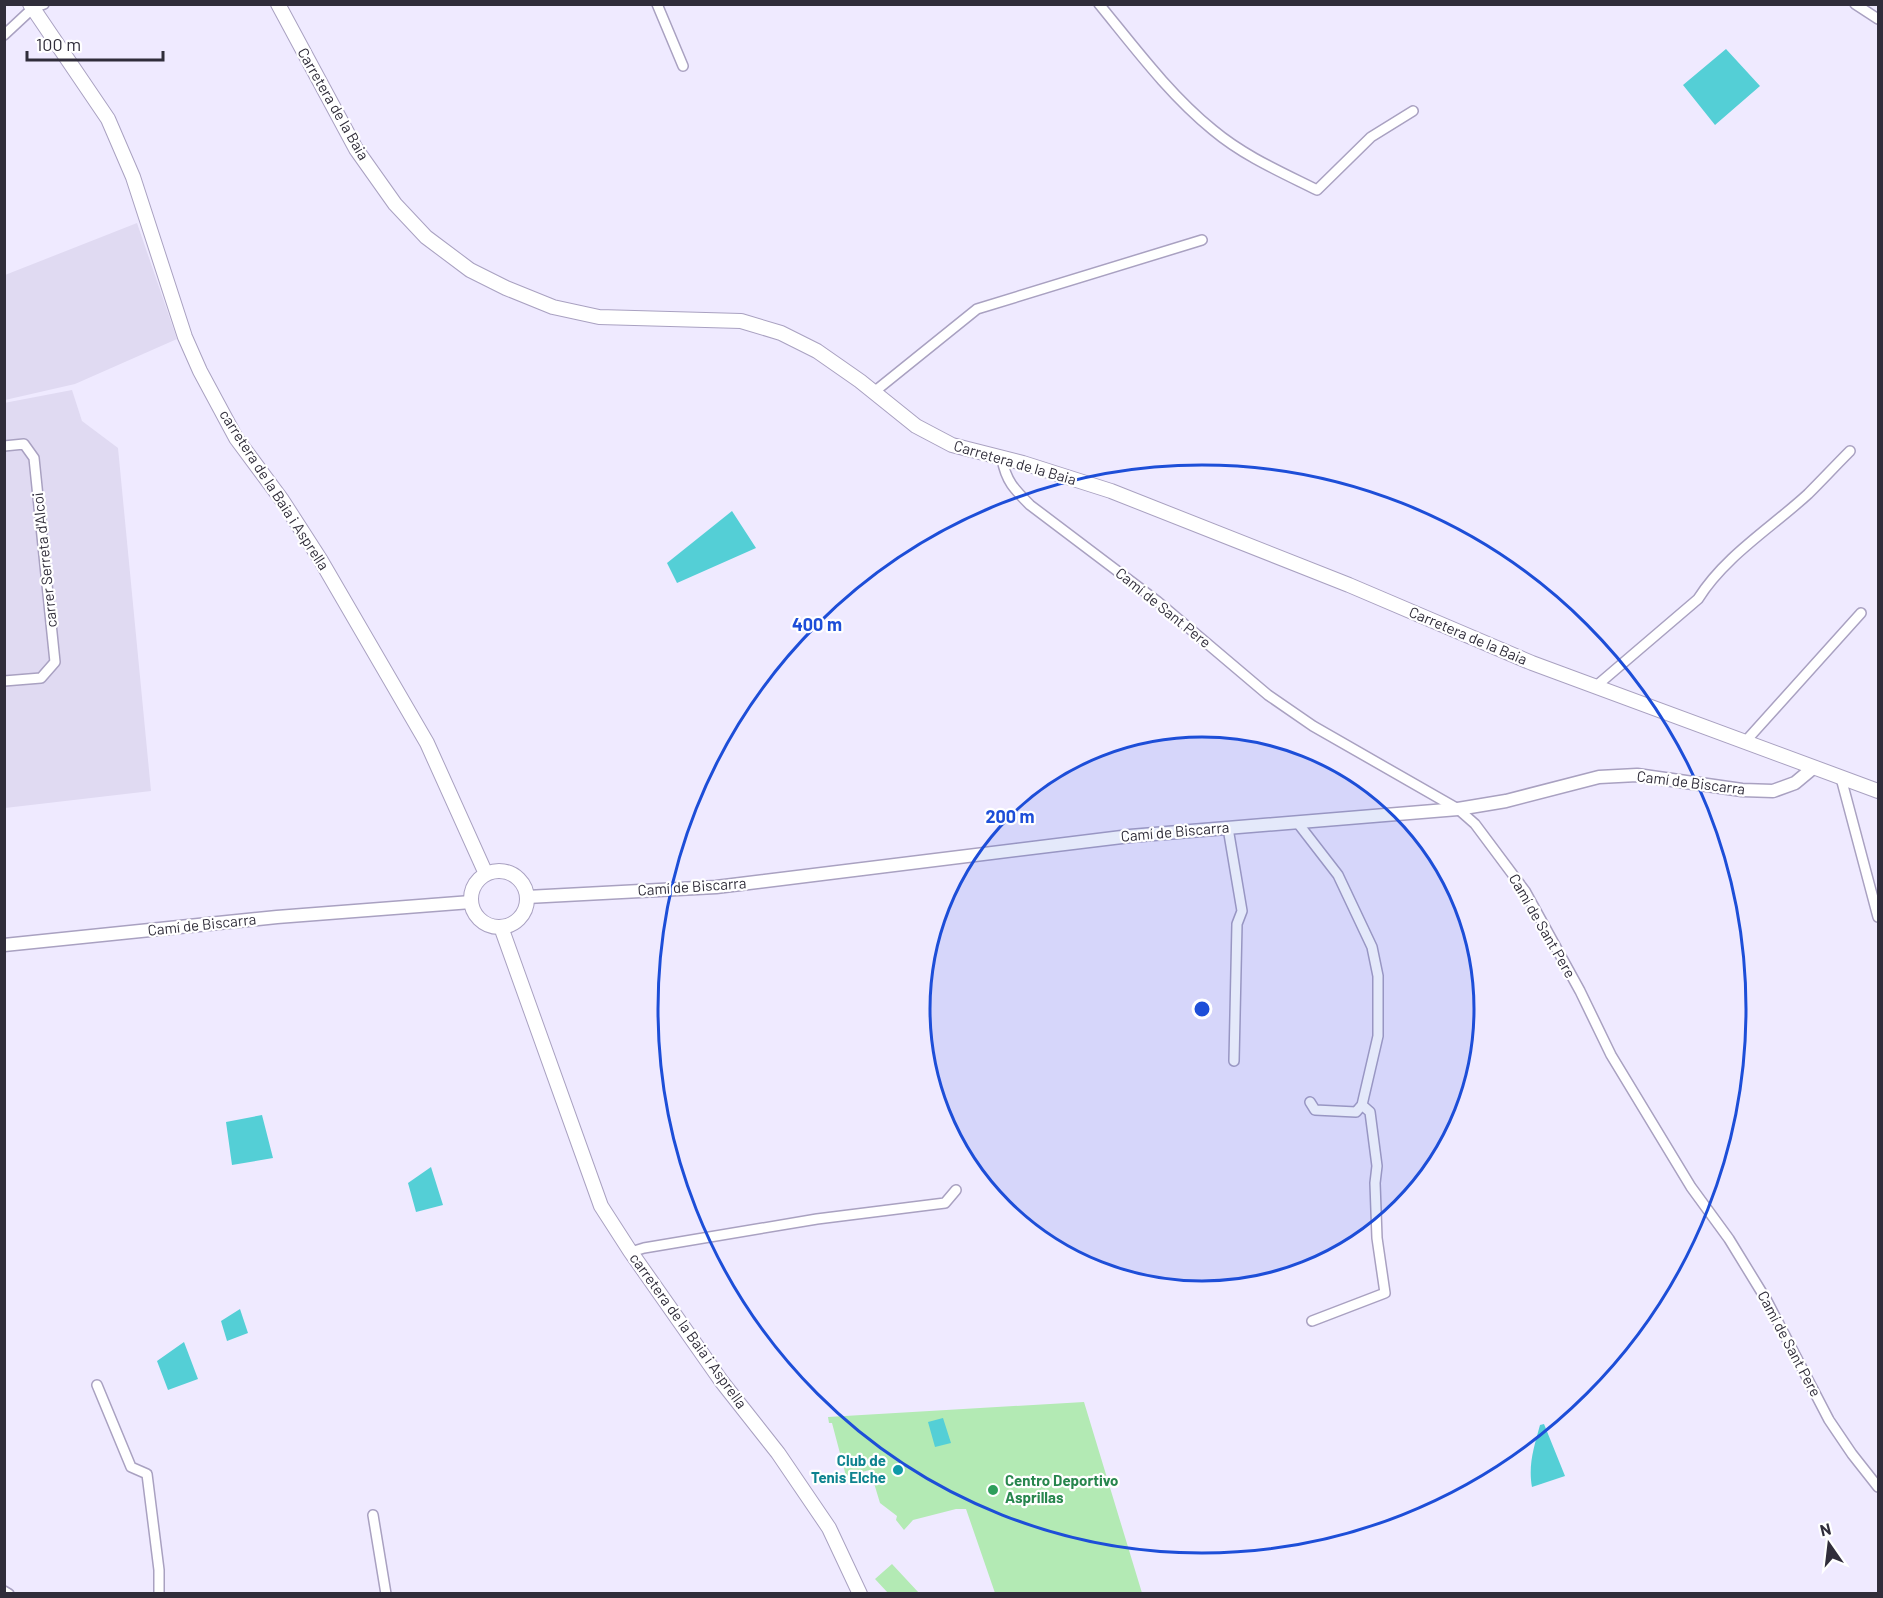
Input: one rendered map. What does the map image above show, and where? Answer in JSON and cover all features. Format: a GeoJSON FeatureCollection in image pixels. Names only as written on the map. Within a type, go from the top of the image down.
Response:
{"type":"FeatureCollection","features":[{"type":"Feature","properties":{"kind":"main road","name":"Carretera de la Baia"},"geometry":{"type":"LineString","coordinates":[[278,4],[357,149],[395,204],[426,237],[470,270],[506,288],[553,307],[599,317],[741,321],[781,333],[817,351],[916,426],[952,446],[1111,491],[1349,585],[1532,663],[1878,791]]}},
{"type":"Feature","properties":{"kind":"main road","name":"carretera de la Baia i Asprella"},"geometry":{"type":"LineString","coordinates":[[36,6],[108,119],[132,177],[185,337],[200,371],[236,438],[282,500],[320,559],[412,716],[440,770],[486,874]]}},
{"type":"Feature","properties":{"kind":"main road"},"geometry":{"type":"LineString","coordinates":[[502,871],[510,873],[523,884],[527,897],[522,916],[515,923],[501,927],[490,926],[483,922],[475,914],[471,902],[473,888],[486,874],[502,871]]}},
{"type":"Feature","properties":{"kind":"main road","name":"carretera de la Baia i Asprella"},"geometry":{"type":"LineString","coordinates":[[501,927],[602,1206],[631,1252],[722,1382],[778,1452],[829,1528],[860,1593]]}},
{"type":"Feature","properties":{"kind":"street"},"geometry":{"type":"LineString","coordinates":[[657,4],[683,66]]}},
{"type":"Feature","properties":{"kind":"street"},"geometry":{"type":"LineString","coordinates":[[1099,4],[1169,89],[1214,131],[1252,157],[1317,190],[1371,137],[1413,111]]}},
{"type":"Feature","properties":{"kind":"street"},"geometry":{"type":"LineString","coordinates":[[1855,4],[1878,19]]}},
{"type":"Feature","properties":{"kind":"street"},"geometry":{"type":"LineString","coordinates":[[4,35],[36,6]]}},
{"type":"Feature","properties":{"kind":"street"},"geometry":{"type":"LineString","coordinates":[[874,392],[977,309],[1202,240]]}},
{"type":"Feature","properties":{"kind":"street","name":"carrer Serreta d'Alcoi"},"geometry":{"type":"LineString","coordinates":[[4,446],[24,444],[34,458],[56,662],[41,678],[4,681]]}},
{"type":"Feature","properties":{"kind":"street"},"geometry":{"type":"LineString","coordinates":[[1595,687],[1698,599],[1708,583],[1808,494],[1850,451]]}},
{"type":"Feature","properties":{"kind":"street","name":"Camí de Sant Pere"},"geometry":{"type":"LineString","coordinates":[[1002,459],[1005,473],[1013,488],[1030,505],[1156,601],[1268,695],[1322,731],[1458,809],[1475,824],[1525,891],[1580,991],[1611,1055],[1691,1187],[1729,1239],[1767,1301],[1830,1420],[1852,1454],[1878,1487]]}},
{"type":"Feature","properties":{"kind":"street"},"geometry":{"type":"LineString","coordinates":[[1744,743],[1861,613]]}},
{"type":"Feature","properties":{"kind":"street","name":"Camí de Biscarra"},"geometry":{"type":"LineString","coordinates":[[527,897],[716,887],[1130,836],[1458,809],[1506,801],[1599,777],[1637,775],[1742,790],[1773,791],[1795,783],[1813,768]]}},
{"type":"Feature","properties":{"kind":"street"},"geometry":{"type":"LineString","coordinates":[[1841,778],[1878,917]]}},
{"type":"Feature","properties":{"kind":"street"},"geometry":{"type":"LineString","coordinates":[[1297,822],[1338,875],[1372,947],[1378,976],[1378,1036],[1362,1105],[1356,1112],[1315,1110],[1310,1102]]}},
{"type":"Feature","properties":{"kind":"street"},"geometry":{"type":"LineString","coordinates":[[1228,828],[1242,911],[1237,924],[1234,1061]]}},
{"type":"Feature","properties":{"kind":"street","name":"Camí de Biscarra"},"geometry":{"type":"LineString","coordinates":[[4,945],[277,917],[471,902]]}},
{"type":"Feature","properties":{"kind":"street"},"geometry":{"type":"LineString","coordinates":[[1312,1321],[1385,1293],[1377,1238],[1375,1183],[1377,1166],[1370,1112],[1362,1105]]}},
{"type":"Feature","properties":{"kind":"street"},"geometry":{"type":"LineString","coordinates":[[631,1252],[817,1219],[945,1203],[956,1190]]}},
{"type":"Feature","properties":{"kind":"street"},"geometry":{"type":"LineString","coordinates":[[97,1385],[131,1467],[147,1474],[159,1570],[159,1593]]}},
{"type":"Feature","properties":{"kind":"street"},"geometry":{"type":"LineString","coordinates":[[373,1515],[386,1593]]}},
{"type":"Feature","properties":{"kind":"street"},"geometry":{"type":"LineString","coordinates":[[4,1591],[9,1593]]}},
{"type":"Feature","properties":{"kind":"shaded area"},"geometry":{"type":"Polygon","coordinates":[[[137,223],[177,339],[75,384],[5,400],[5,275],[137,223]]]}},
{"type":"Feature","properties":{"kind":"shaded area"},"geometry":{"type":"Polygon","coordinates":[[[72,390],[82,421],[118,448],[151,791],[5,808],[4,403],[72,390]]]}},
{"type":"Feature","properties":{"kind":"green space","name":"Centro Deportivo Asprillas"},"geometry":{"type":"Polygon","coordinates":[[[1084,1402],[1142,1593],[995,1593],[966,1509],[956,1509],[913,1520],[904,1530],[896,1520],[897,1516],[880,1503],[870,1470],[846,1476],[832,1423],[829,1423],[828,1417],[1084,1402]]]}},
{"type":"Feature","properties":{"kind":"green space"},"geometry":{"type":"Polygon","coordinates":[[[892,1564],[919,1593],[888,1593],[875,1579],[892,1564]]]}},
{"type":"Feature","properties":{"kind":"water"},"geometry":{"type":"Polygon","coordinates":[[[1726,49],[1760,86],[1715,125],[1683,85],[1726,49]]]}},
{"type":"Feature","properties":{"kind":"water"},"geometry":{"type":"Polygon","coordinates":[[[732,511],[756,548],[677,583],[667,563],[732,511]]]}},
{"type":"Feature","properties":{"kind":"water"},"geometry":{"type":"Polygon","coordinates":[[[262,1115],[273,1158],[232,1165],[226,1122],[262,1115]]]}},
{"type":"Feature","properties":{"kind":"water"},"geometry":{"type":"Polygon","coordinates":[[[431,1167],[443,1205],[416,1212],[408,1183],[431,1167]]]}},
{"type":"Feature","properties":{"kind":"water"},"geometry":{"type":"Polygon","coordinates":[[[240,1309],[248,1333],[227,1341],[221,1321],[240,1309]]]}},
{"type":"Feature","properties":{"kind":"water"},"geometry":{"type":"Polygon","coordinates":[[[184,1342],[198,1379],[168,1390],[157,1361],[184,1342]]]}},
{"type":"Feature","properties":{"kind":"water"},"geometry":{"type":"Polygon","coordinates":[[[943,1418],[951,1443],[935,1447],[928,1422],[943,1418]]]}},
{"type":"Feature","properties":{"kind":"water"},"geometry":{"type":"Polygon","coordinates":[[[1544,1424],[1565,1476],[1532,1487],[1532,1456],[1540,1425],[1544,1424]]]}},
{"type":"Feature","properties":{"kind":"place","name":"Club de Tenis Elche"},"geometry":{"type":"Point","coordinates":[898,1470]}},
{"type":"Feature","properties":{"kind":"place","name":"Centro Deportivo Asprillas"},"geometry":{"type":"Point","coordinates":[993,1490]}}]}
